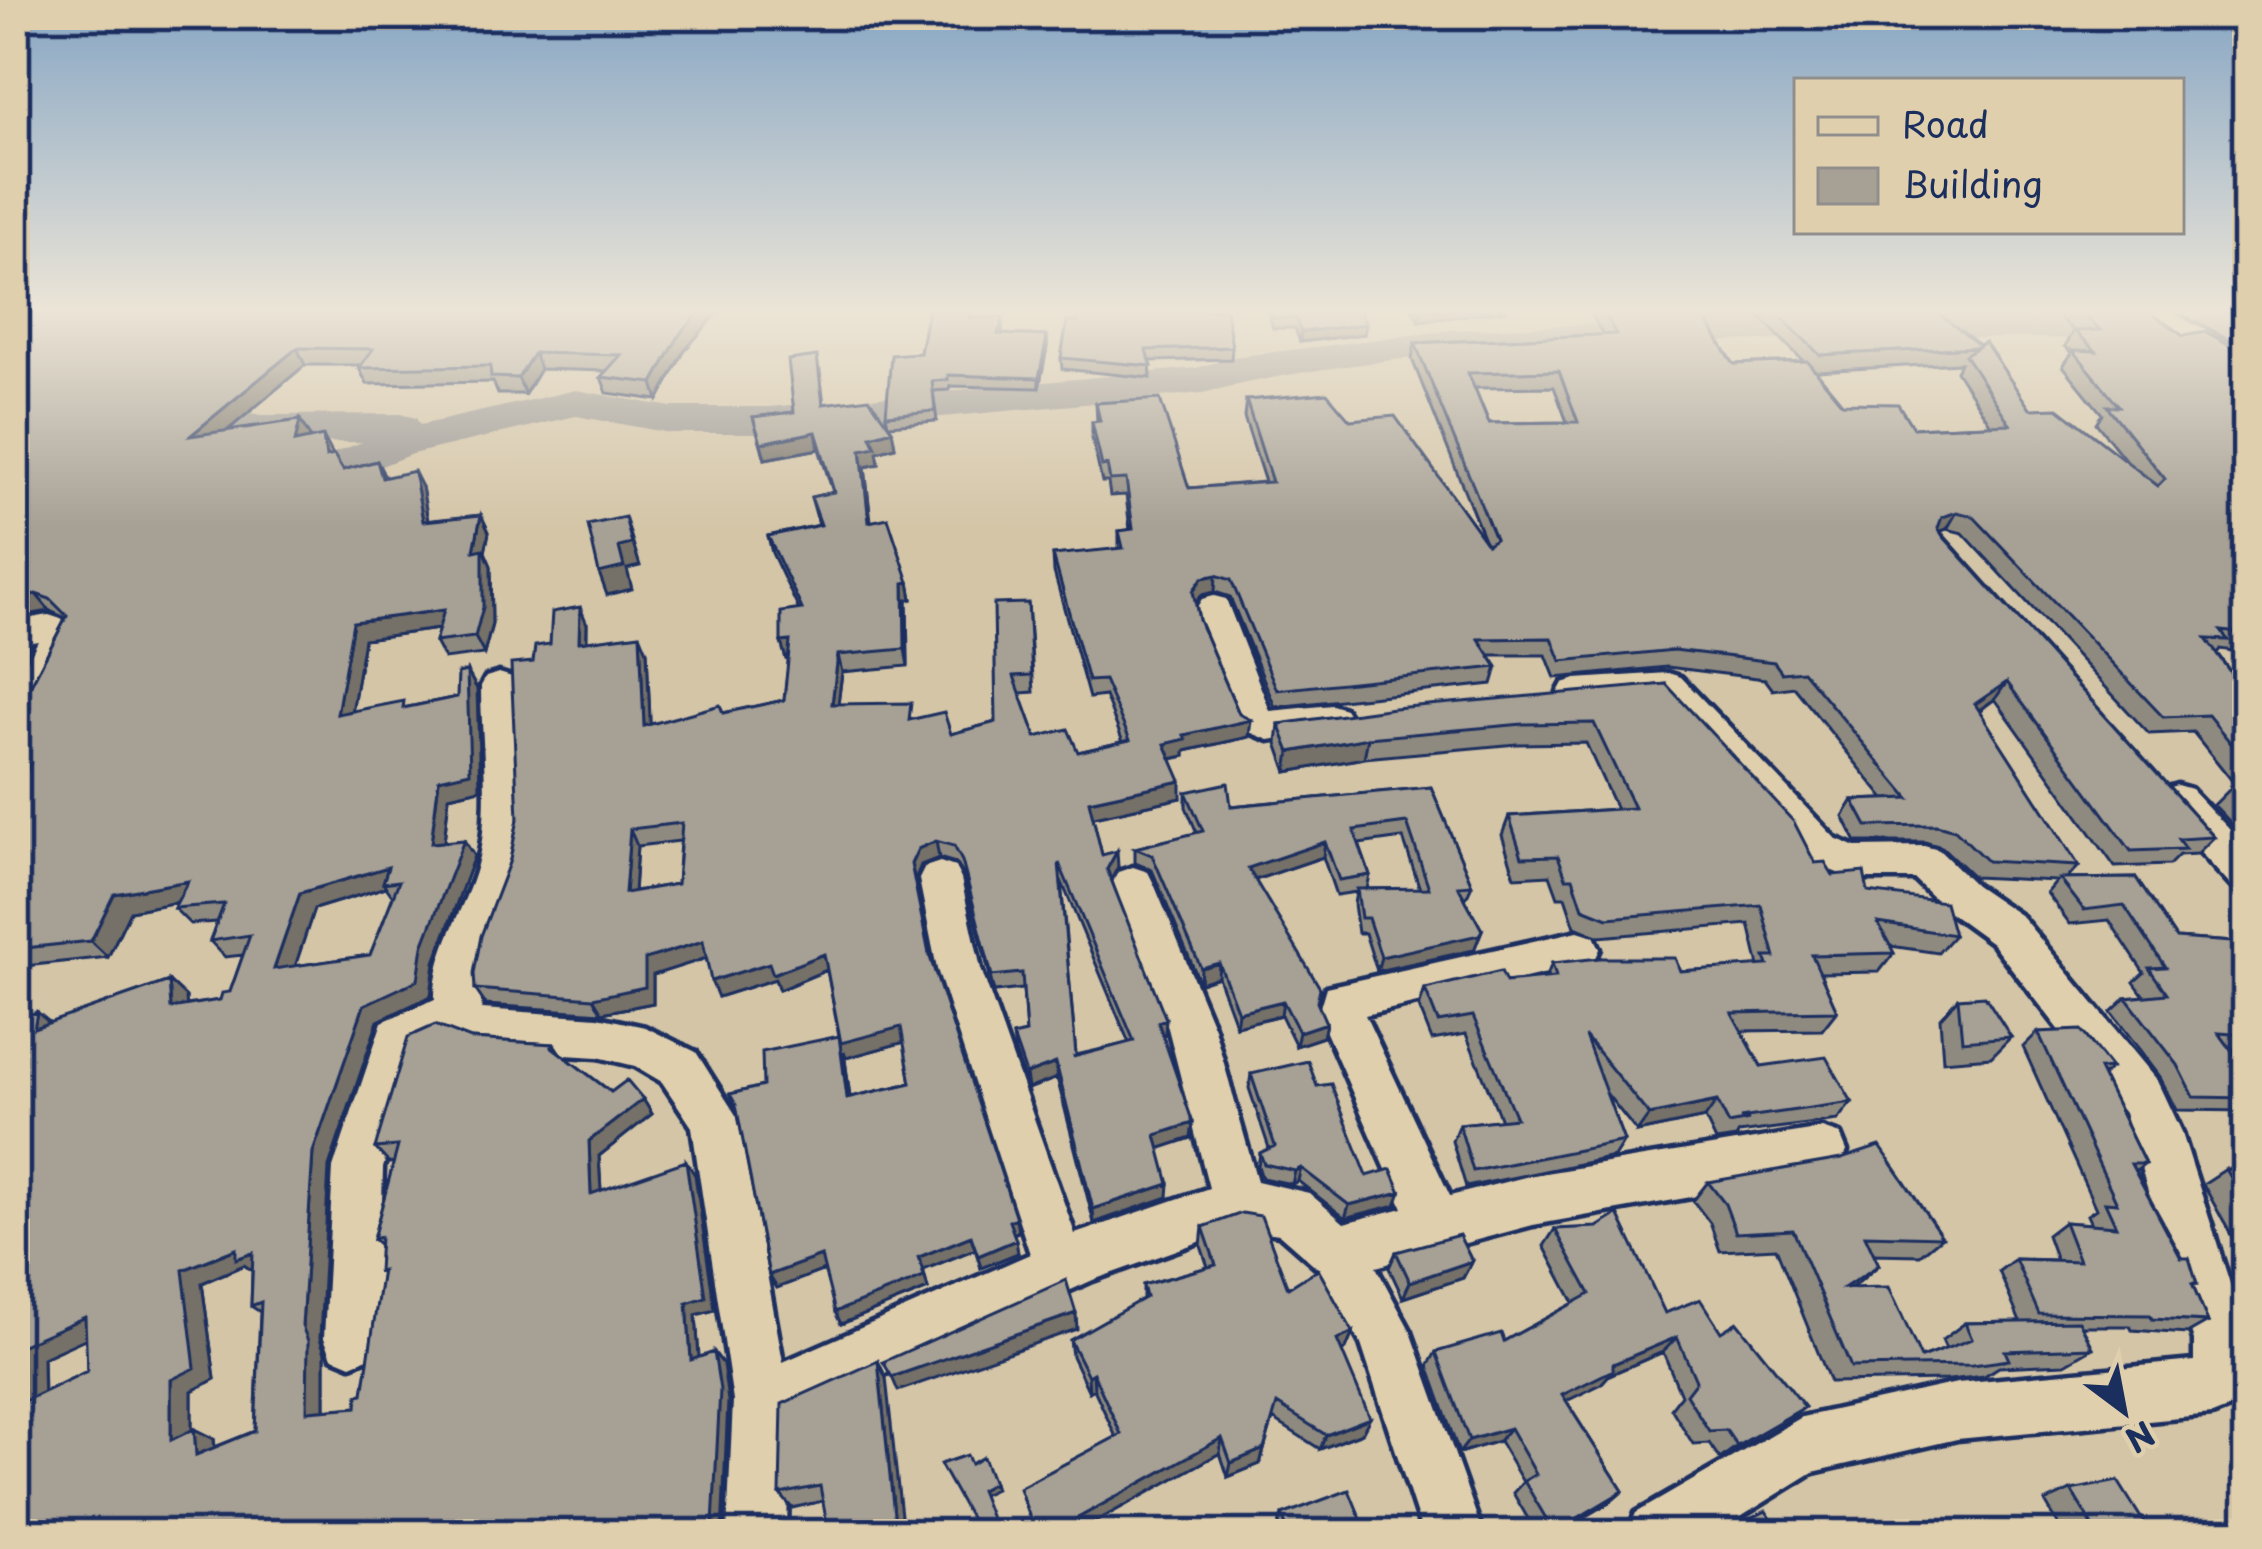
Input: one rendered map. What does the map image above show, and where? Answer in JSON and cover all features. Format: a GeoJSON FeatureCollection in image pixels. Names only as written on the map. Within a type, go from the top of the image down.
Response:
{"type":"FeatureCollection","features":[{"type":"Feature","properties":{"kind":"street"},"geometry":{"type":"LineString","coordinates":[[1214,607],[1220,635],[1259,724],[1369,713]]}},
{"type":"Feature","properties":{"kind":"street"},"geometry":{"type":"LineString","coordinates":[[15,633],[50,627],[59,634],[15,721]]}},
{"type":"Feature","properties":{"kind":"street"},"geometry":{"type":"LineString","coordinates":[[499,686],[499,860],[460,969],[457,1010],[464,1024],[483,1030],[598,1037],[645,1048],[679,1067],[715,1120],[761,1401],[758,1534]]}},
{"type":"Feature","properties":{"kind":"street"},"geometry":{"type":"LineString","coordinates":[[1525,698],[1669,686],[1820,849],[1853,863],[1924,862],[1960,897],[1995,919],[2141,1097],[2157,1130],[2221,1342],[2223,1375],[2212,1387],[1957,1411],[1802,1446],[1658,1534]]}},
{"type":"Feature","properties":{"kind":"street"},"geometry":{"type":"LineString","coordinates":[[2155,777],[2247,875]]}},
{"type":"Feature","properties":{"kind":"street"},"geometry":{"type":"LineString","coordinates":[[940,879],[959,969],[1060,1268]]}},
{"type":"Feature","properties":{"kind":"street"},"geometry":{"type":"LineString","coordinates":[[1133,884],[1191,1028],[1238,1203]]}},
{"type":"Feature","properties":{"kind":"street"},"geometry":{"type":"LineString","coordinates":[[1437,1225],[1341,1014],[1342,1001],[1578,949]]}},
{"type":"Feature","properties":{"kind":"street"},"geometry":{"type":"LineString","coordinates":[[351,1338],[358,1168],[398,1036],[457,1010]]}},
{"type":"Feature","properties":{"kind":"street"},"geometry":{"type":"LineString","coordinates":[[1337,1251],[1533,1200],[1822,1150]]}},
{"type":"Feature","properties":{"kind":"street"},"geometry":{"type":"LineString","coordinates":[[761,1401],[1060,1268],[1238,1203],[1291,1210],[1337,1251],[1384,1332],[1453,1534]]}},
{"type":"Feature","properties":{"kind":"building"},"geometry":{"type":"Polygon","coordinates":[[[15,382],[255,382],[190,436],[300,420],[295,442],[323,436],[326,457],[334,455],[343,470],[377,461],[382,478],[414,471],[423,521],[481,515],[474,551],[483,549],[483,607],[475,637],[435,642],[444,610],[353,622],[337,714],[457,697],[458,673],[467,671],[470,772],[439,779],[431,843],[464,840],[423,946],[418,980],[364,1005],[313,1152],[302,1326],[308,1341],[307,1411],[357,1407],[358,1395],[363,1394],[382,1270],[378,1271],[380,1237],[373,1239],[398,1146],[375,1148],[408,1037],[435,1025],[471,1039],[554,1044],[611,1092],[627,1080],[643,1099],[589,1141],[591,1194],[686,1161],[706,1297],[687,1303],[691,1360],[714,1352],[720,1390],[713,1525],[726,1534],[15,1534],[15,1019],[37,1012],[34,1028],[169,981],[171,1008],[220,1000],[222,993],[230,992],[250,935],[210,941],[224,904],[174,908],[188,881],[114,894],[91,941],[15,949],[15,798],[30,764],[15,766],[15,715],[67,616],[50,599],[36,594],[15,598],[15,382]],[[388,867],[300,893],[274,969],[370,955],[399,881],[383,883],[388,867]],[[236,1249],[183,1270],[195,1368],[171,1380],[171,1440],[194,1429],[196,1455],[255,1431],[261,1302],[251,1306],[253,1253],[236,1259],[236,1249]],[[85,1317],[20,1346],[20,1403],[87,1371],[85,1317]]]}},
{"type":"Feature","properties":{"kind":"building"},"geometry":{"type":"Polygon","coordinates":[[[791,382],[820,382],[823,404],[869,398],[892,430],[871,436],[876,447],[861,450],[869,522],[888,518],[909,582],[904,583],[905,649],[838,655],[832,704],[911,703],[909,720],[944,712],[951,734],[996,722],[994,604],[1028,603],[1032,675],[1014,676],[1036,737],[1068,729],[1078,752],[1130,740],[1104,680],[1088,681],[1053,555],[1123,548],[1119,531],[1133,529],[1126,479],[1110,480],[1107,465],[1102,466],[1092,422],[1100,421],[1096,403],[1160,399],[1189,488],[1272,482],[1246,400],[1327,393],[1350,420],[1395,416],[1487,544],[1495,539],[1431,382],[1472,382],[1489,423],[1578,422],[1563,382],[1825,382],[1842,403],[1898,404],[1913,428],[2010,424],[1983,382],[2012,382],[2030,409],[2058,408],[2158,486],[2165,479],[2107,406],[2119,406],[2100,382],[2247,382],[2247,634],[2221,631],[2228,640],[2206,639],[2247,695],[2247,763],[2208,715],[2163,717],[1973,516],[1957,512],[1942,517],[1938,528],[1943,536],[2214,837],[2178,839],[2185,849],[2131,851],[2007,682],[1975,704],[2079,866],[1987,861],[1955,830],[1937,825],[1867,826],[1853,800],[1909,798],[1803,671],[1782,673],[1774,662],[1674,650],[1561,661],[1552,638],[1479,639],[1497,667],[1277,690],[1231,580],[1216,575],[1202,578],[1193,591],[1199,620],[1239,714],[1251,720],[1165,744],[1181,781],[1089,801],[1102,855],[1117,851],[1107,869],[1166,1019],[1158,1022],[1193,1123],[1156,1135],[1169,1184],[1093,1209],[1056,1063],[1026,1074],[1013,1036],[1026,1033],[1022,973],[992,976],[962,861],[954,846],[936,841],[918,849],[911,864],[929,954],[1016,1218],[1009,1221],[1016,1240],[978,1256],[971,1236],[919,1257],[924,1277],[835,1312],[821,1256],[769,1275],[730,1094],[763,1086],[762,1052],[839,1036],[847,1098],[911,1083],[901,1027],[841,1043],[824,954],[773,974],[769,963],[711,981],[703,941],[645,959],[645,987],[593,998],[475,989],[481,936],[510,860],[518,819],[511,664],[533,662],[535,646],[550,644],[552,612],[580,607],[579,642],[640,634],[644,726],[720,705],[723,713],[784,700],[790,641],[781,642],[781,612],[802,609],[768,536],[821,525],[811,497],[834,492],[816,432],[761,443],[753,417],[794,412],[791,382]],[[682,823],[630,829],[625,893],[677,884],[682,823]],[[1059,863],[1076,1055],[1073,1057],[1134,1041],[1059,863]]]}},
{"type":"Feature","properties":{"kind":"building"},"geometry":{"type":"Polygon","coordinates":[[[889,382],[932,382],[935,411],[886,415],[889,382]]]}},
{"type":"Feature","properties":{"kind":"building"},"geometry":{"type":"Polygon","coordinates":[[[625,517],[632,544],[619,547],[624,567],[599,573],[588,525],[625,517]]]}},
{"type":"Feature","properties":{"kind":"building"},"geometry":{"type":"Polygon","coordinates":[[[1666,684],[1794,822],[1815,863],[1825,862],[1833,875],[1864,872],[1868,892],[1945,902],[1954,935],[1878,923],[1894,953],[1812,955],[1837,1011],[1732,1013],[1761,1066],[1826,1057],[1852,1102],[1740,1118],[1749,1120],[1729,1124],[1717,1101],[1649,1115],[1585,1036],[1624,1141],[1473,1171],[1459,1124],[1516,1118],[1473,1016],[1438,1022],[1425,989],[1501,971],[1506,982],[1556,977],[1552,963],[1600,958],[1675,958],[1680,971],[1768,965],[1765,957],[1775,957],[1761,905],[1608,918],[1583,908],[1573,878],[1566,878],[1558,856],[1522,857],[1509,816],[1634,808],[1594,723],[1523,724],[1368,738],[1290,752],[1279,724],[1394,708],[1666,684]]]}},
{"type":"Feature","properties":{"kind":"building"},"geometry":{"type":"Polygon","coordinates":[[[1228,783],[1231,806],[1431,787],[1472,885],[1458,886],[1482,930],[1479,935],[1381,957],[1368,918],[1361,918],[1357,889],[1429,888],[1407,823],[1354,830],[1370,875],[1339,880],[1325,842],[1248,868],[1320,988],[1317,1002],[1326,1023],[1299,1032],[1283,1001],[1238,1012],[1219,963],[1201,968],[1152,855],[1135,848],[1203,831],[1186,792],[1228,783]]]}},
{"type":"Feature","properties":{"kind":"building"},"geometry":{"type":"Polygon","coordinates":[[[2232,787],[2247,788],[2247,803],[2232,787]]]}},
{"type":"Feature","properties":{"kind":"building"},"geometry":{"type":"Polygon","coordinates":[[[2136,878],[2176,938],[2247,943],[2247,993],[2238,992],[2247,1008],[2247,1035],[2219,1033],[2247,1071],[2247,1098],[2194,1097],[2178,1065],[2126,998],[2167,994],[2149,968],[2165,967],[2124,905],[2084,910],[2060,879],[2136,878]]]}},
{"type":"Feature","properties":{"kind":"building"},"geometry":{"type":"Polygon","coordinates":[[[1985,996],[2011,1037],[1962,1041],[1958,998],[1985,996]]]}},
{"type":"Feature","properties":{"kind":"building"},"geometry":{"type":"Polygon","coordinates":[[[2081,1030],[2111,1068],[2099,1069],[2145,1164],[2131,1164],[2181,1258],[2189,1258],[2197,1284],[2192,1284],[2208,1322],[2152,1319],[2150,1315],[2039,1314],[2015,1259],[2079,1261],[2064,1222],[2116,1226],[2105,1202],[2117,1203],[2038,1032],[2081,1030]]]}},
{"type":"Feature","properties":{"kind":"building"},"geometry":{"type":"Polygon","coordinates":[[[1308,1061],[1317,1086],[1331,1084],[1367,1176],[1391,1169],[1401,1192],[1349,1205],[1301,1168],[1295,1171],[1264,1164],[1260,1153],[1275,1146],[1251,1074],[1308,1061]]]}},
{"type":"Feature","properties":{"kind":"building"},"geometry":{"type":"Polygon","coordinates":[[[1880,1146],[1942,1237],[1865,1235],[1879,1265],[1844,1288],[1889,1287],[1921,1358],[1972,1339],[1965,1323],[2079,1321],[2093,1348],[2005,1351],[2009,1360],[1973,1365],[1851,1367],[1793,1230],[1736,1233],[1725,1204],[1708,1182],[1841,1159],[1880,1146]]]}},
{"type":"Feature","properties":{"kind":"building"},"geometry":{"type":"Polygon","coordinates":[[[2226,1169],[2247,1171],[2247,1206],[2226,1169]]]}},
{"type":"Feature","properties":{"kind":"building"},"geometry":{"type":"Polygon","coordinates":[[[1242,1213],[1261,1216],[1288,1288],[1318,1269],[1353,1332],[1337,1340],[1370,1418],[1326,1435],[1277,1404],[1264,1449],[1231,1463],[1222,1438],[1049,1534],[1036,1534],[1019,1488],[1121,1434],[1093,1373],[1088,1376],[1070,1340],[1146,1297],[1143,1285],[1216,1265],[1203,1227],[1242,1213]]]}},
{"type":"Feature","properties":{"kind":"building"},"geometry":{"type":"Polygon","coordinates":[[[1618,1214],[1665,1313],[1700,1299],[1721,1332],[1737,1322],[1805,1407],[1737,1446],[1726,1430],[1709,1431],[1686,1394],[1696,1381],[1677,1337],[1613,1364],[1613,1370],[1562,1395],[1623,1491],[1554,1532],[1524,1481],[1536,1474],[1510,1428],[1469,1440],[1436,1352],[1501,1333],[1504,1341],[1590,1294],[1555,1229],[1597,1227],[1618,1214]]]}},
{"type":"Feature","properties":{"kind":"building"},"geometry":{"type":"Polygon","coordinates":[[[1459,1235],[1472,1261],[1410,1282],[1396,1252],[1459,1235]]]}},
{"type":"Feature","properties":{"kind":"building"},"geometry":{"type":"Polygon","coordinates":[[[1066,1280],[1076,1313],[892,1377],[883,1362],[1066,1280]]]}},
{"type":"Feature","properties":{"kind":"building"},"geometry":{"type":"Polygon","coordinates":[[[878,1361],[896,1534],[829,1534],[820,1486],[780,1494],[782,1404],[878,1361]]]}},
{"type":"Feature","properties":{"kind":"building"},"geometry":{"type":"Polygon","coordinates":[[[967,1455],[971,1464],[983,1457],[993,1483],[980,1490],[997,1534],[979,1534],[940,1464],[967,1455]]]}},
{"type":"Feature","properties":{"kind":"building"},"geometry":{"type":"Polygon","coordinates":[[[2118,1481],[2151,1534],[2097,1533],[2071,1490],[2118,1481]]]}},
{"type":"Feature","properties":{"kind":"building"},"geometry":{"type":"Polygon","coordinates":[[[1349,1490],[1367,1534],[1289,1534],[1282,1515],[1349,1490]]]}},
{"type":"Feature","properties":{"kind":"building"},"geometry":{"type":"Polygon","coordinates":[[[1766,1511],[1781,1534],[1720,1534],[1766,1511]]]}},
{"type":"Feature","properties":{"kind":"building"},"geometry":{"type":"Polygon","coordinates":[[[2211,1526],[2216,1534],[2181,1534],[2211,1526]]]}},
{"type":"Feature","properties":{"kind":"waterway"},"geometry":{"type":"LineString","coordinates":[[265,497],[397,444],[576,403],[671,420],[769,420],[1177,382]]}},
{"type":"Feature","properties":{"kind":"waterway"},"geometry":{"type":"LineString","coordinates":[[15,397],[145,408],[262,429],[400,428]]}}]}
